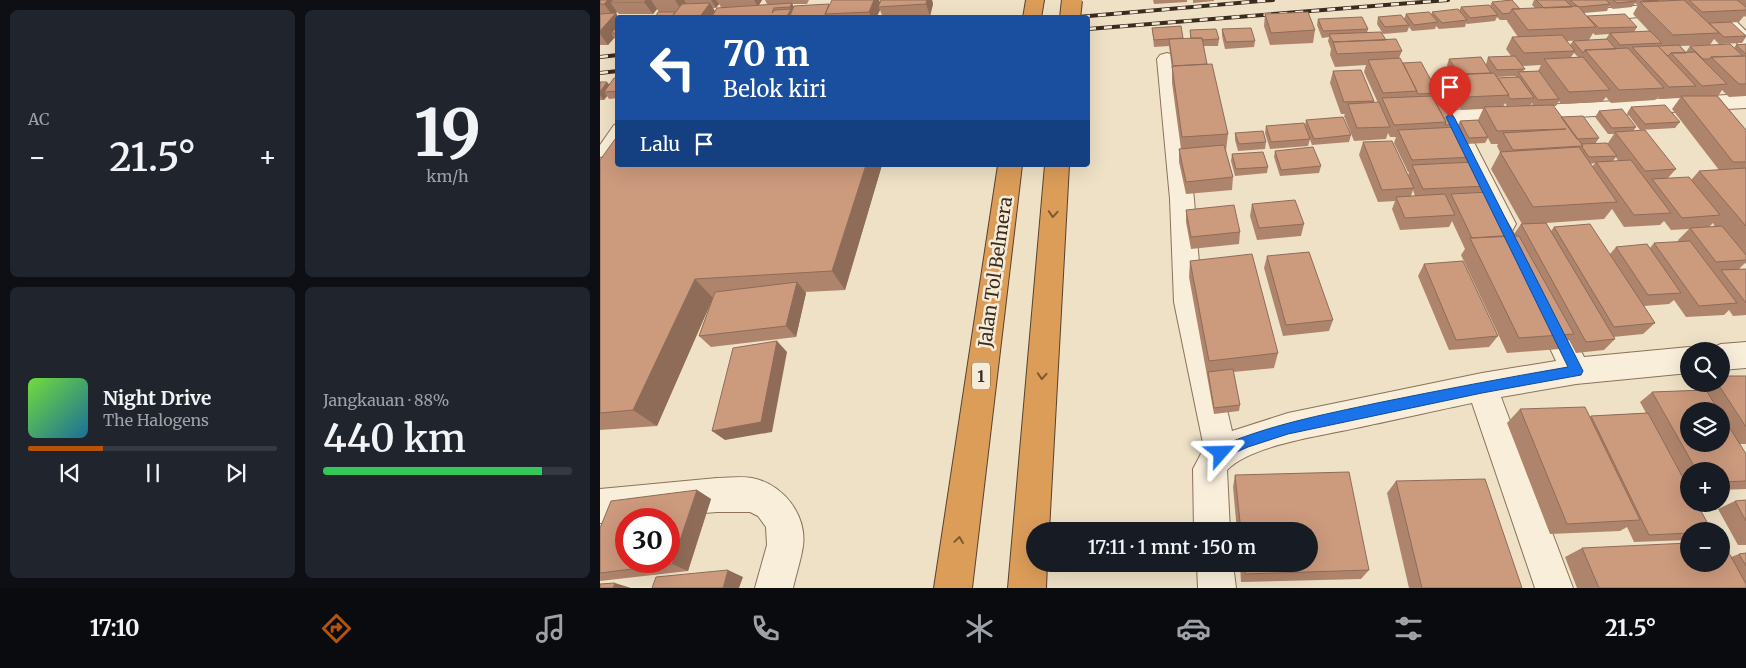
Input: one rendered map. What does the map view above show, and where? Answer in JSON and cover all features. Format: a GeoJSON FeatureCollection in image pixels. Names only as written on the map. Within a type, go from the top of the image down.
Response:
{"type":"FeatureCollection","features":[{"type":"Feature","properties":{"kind":"highway"},"geometry":{"type":"LineString","coordinates":[[1033,15],[1036,0]]}},
{"type":"Feature","properties":{"kind":"highway"},"geometry":{"type":"LineString","coordinates":[[1070,15],[1072,0]]}},
{"type":"Feature","properties":{"kind":"highway","name":"Jalan Tol Belmera"},"geometry":{"type":"LineString","coordinates":[[953,588],[1010,167]]}},
{"type":"Feature","properties":{"kind":"highway"},"geometry":{"type":"LineString","coordinates":[[1026,588],[1057,167]]}},
{"type":"Feature","properties":{"kind":"street"},"geometry":{"type":"LineString","coordinates":[[1585,16],[1746,2]]}},
{"type":"Feature","properties":{"kind":"street"},"geometry":{"type":"LineString","coordinates":[[1730,26],[1746,41]]}},
{"type":"Feature","properties":{"kind":"street"},"geometry":{"type":"LineString","coordinates":[[1167,59],[1182,199],[1188,302],[1221,453]]}},
{"type":"Feature","properties":{"kind":"street"},"geometry":{"type":"LineString","coordinates":[[1514,246],[1450,117],[1746,100]]}},
{"type":"Feature","properties":{"kind":"street"},"geometry":{"type":"LineString","coordinates":[[1536,291],[1576,371]]}},
{"type":"Feature","properties":{"kind":"street"},"geometry":{"type":"LineString","coordinates":[[1211,522],[1209,482],[1213,461],[1221,453],[1246,442],[1288,428],[1482,387],[1576,371],[1680,361]]}},
{"type":"Feature","properties":{"kind":"street"},"geometry":{"type":"LineString","coordinates":[[1482,387],[1554,588]]}},
{"type":"Feature","properties":{"kind":"street"},"geometry":{"type":"LineString","coordinates":[[600,506],[717,494],[752,495],[770,504],[778,513],[784,526],[785,545],[774,588]]}},
{"type":"Feature","properties":{"kind":"street"},"geometry":{"type":"LineString","coordinates":[[1216,572],[1217,588]]}},
{"type":"Feature","properties":{"kind":"lane"},"geometry":{"type":"LineString","coordinates":[[600,153],[615,131]]}},
{"type":"Feature","properties":{"kind":"building"},"geometry":{"type":"Polygon","coordinates":[[[600,0],[608,0],[604,4],[600,4],[600,0]]]}},
{"type":"Feature","properties":{"kind":"building"},"geometry":{"type":"Polygon","coordinates":[[[613,0],[646,0],[644,2],[610,2],[613,0]]]}},
{"type":"Feature","properties":{"kind":"building"},"geometry":{"type":"Polygon","coordinates":[[[832,0],[874,0],[869,12],[825,14],[832,0]]]}},
{"type":"Feature","properties":{"kind":"building"},"geometry":{"type":"Polygon","coordinates":[[[881,0],[927,0],[926,4],[878,7],[881,0]]]}},
{"type":"Feature","properties":{"kind":"building"},"geometry":{"type":"Polygon","coordinates":[[[1512,0],[1520,9],[1512,9],[1510,13],[1503,14],[1492,2],[1512,0]]]}},
{"type":"Feature","properties":{"kind":"building"},"geometry":{"type":"Polygon","coordinates":[[[1536,0],[1565,0],[1572,7],[1544,8],[1536,0]]]}},
{"type":"Feature","properties":{"kind":"building"},"geometry":{"type":"Polygon","coordinates":[[[1570,0],[1606,0],[1610,4],[1579,7],[1570,0]]]}},
{"type":"Feature","properties":{"kind":"building"},"geometry":{"type":"Polygon","coordinates":[[[1613,0],[1635,0],[1636,1],[1617,3],[1613,0]]]}},
{"type":"Feature","properties":{"kind":"building"},"geometry":{"type":"Polygon","coordinates":[[[1684,0],[1719,33],[1673,35],[1640,2],[1684,0]]]}},
{"type":"Feature","properties":{"kind":"building"},"geometry":{"type":"Polygon","coordinates":[[[1689,0],[1737,0],[1746,7],[1746,10],[1702,12],[1689,0]]]}},
{"type":"Feature","properties":{"kind":"building"},"geometry":{"type":"Polygon","coordinates":[[[710,3],[701,15],[673,15],[682,4],[710,3]]]}},
{"type":"Feature","properties":{"kind":"building"},"geometry":{"type":"Polygon","coordinates":[[[792,3],[790,7],[774,8],[772,13],[775,10],[791,9],[788,15],[713,15],[717,8],[792,3]]]}},
{"type":"Feature","properties":{"kind":"building"},"geometry":{"type":"Polygon","coordinates":[[[829,4],[825,15],[790,15],[794,6],[829,4]]]}},
{"type":"Feature","properties":{"kind":"building"},"geometry":{"type":"Polygon","coordinates":[[[1489,5],[1498,15],[1470,18],[1461,7],[1489,5]]]}},
{"type":"Feature","properties":{"kind":"building"},"geometry":{"type":"Polygon","coordinates":[[[1578,6],[1596,27],[1528,30],[1512,9],[1578,6]]]}},
{"type":"Feature","properties":{"kind":"building"},"geometry":{"type":"Polygon","coordinates":[[[1458,9],[1467,20],[1442,23],[1432,12],[1458,9]]]}},
{"type":"Feature","properties":{"kind":"building"},"geometry":{"type":"Polygon","coordinates":[[[658,12],[675,12],[673,15],[656,15],[658,12]]]}},
{"type":"Feature","properties":{"kind":"building"},"geometry":{"type":"Polygon","coordinates":[[[1308,12],[1315,30],[1271,33],[1265,14],[1308,12]]]}},
{"type":"Feature","properties":{"kind":"building"},"geometry":{"type":"Polygon","coordinates":[[[1429,12],[1438,22],[1414,25],[1406,14],[1429,12]]]}},
{"type":"Feature","properties":{"kind":"building"},"geometry":{"type":"Polygon","coordinates":[[[616,13],[600,31],[600,14],[616,13]]]}},
{"type":"Feature","properties":{"kind":"building"},"geometry":{"type":"Polygon","coordinates":[[[1625,14],[1637,27],[1599,28],[1587,16],[1625,14]]]}},
{"type":"Feature","properties":{"kind":"building"},"geometry":{"type":"Polygon","coordinates":[[[1401,15],[1409,25],[1385,27],[1378,17],[1401,15]]]}},
{"type":"Feature","properties":{"kind":"building"},"geometry":{"type":"Polygon","coordinates":[[[1362,17],[1368,29],[1323,31],[1318,19],[1362,17]]]}},
{"type":"Feature","properties":{"kind":"building"},"geometry":{"type":"Polygon","coordinates":[[[1731,22],[1746,36],[1724,37],[1709,23],[1731,22]]]}},
{"type":"Feature","properties":{"kind":"building"},"geometry":{"type":"Polygon","coordinates":[[[1181,26],[1183,38],[1154,40],[1152,28],[1181,26]]]}},
{"type":"Feature","properties":{"kind":"building"},"geometry":{"type":"Polygon","coordinates":[[[1251,28],[1255,41],[1226,42],[1222,29],[1251,28]]]}},
{"type":"Feature","properties":{"kind":"building"},"geometry":{"type":"Polygon","coordinates":[[[1216,29],[1219,39],[1202,40],[1202,38],[1191,38],[1190,30],[1216,29]]]}},
{"type":"Feature","properties":{"kind":"building"},"geometry":{"type":"Polygon","coordinates":[[[1650,31],[1662,43],[1620,45],[1610,33],[1650,31]]]}},
{"type":"Feature","properties":{"kind":"building"},"geometry":{"type":"Polygon","coordinates":[[[1381,32],[1386,40],[1333,42],[1329,34],[1381,32]]]}},
{"type":"Feature","properties":{"kind":"building"},"geometry":{"type":"Polygon","coordinates":[[[1562,35],[1575,51],[1524,53],[1512,37],[1562,35]]]}},
{"type":"Feature","properties":{"kind":"building"},"geometry":{"type":"Polygon","coordinates":[[[1202,38],[1207,64],[1173,66],[1169,39],[1202,38]]]}},
{"type":"Feature","properties":{"kind":"building"},"geometry":{"type":"Polygon","coordinates":[[[1396,39],[1402,51],[1337,54],[1333,42],[1396,39]]]}},
{"type":"Feature","properties":{"kind":"building"},"geometry":{"type":"Polygon","coordinates":[[[1607,39],[1616,49],[1585,50],[1583,53],[1573,41],[1607,39]]]}},
{"type":"Feature","properties":{"kind":"building"},"geometry":{"type":"Polygon","coordinates":[[[1730,44],[1743,56],[1703,59],[1690,46],[1730,44]]]}},
{"type":"Feature","properties":{"kind":"building"},"geometry":{"type":"Polygon","coordinates":[[[1746,44],[1746,54],[1736,45],[1746,44]]]}},
{"type":"Feature","properties":{"kind":"building"},"geometry":{"type":"Polygon","coordinates":[[[1679,45],[1686,53],[1671,53],[1668,56],[1658,46],[1679,45]]]}},
{"type":"Feature","properties":{"kind":"building"},"geometry":{"type":"Polygon","coordinates":[[[1658,46],[1696,86],[1669,87],[1632,47],[1658,46]]]}},
{"type":"Feature","properties":{"kind":"building"},"geometry":{"type":"Polygon","coordinates":[[[1628,48],[1664,88],[1619,90],[1585,50],[1628,48]]]}},
{"type":"Feature","properties":{"kind":"building"},"geometry":{"type":"Polygon","coordinates":[[[1695,52],[1727,84],[1702,86],[1671,53],[1695,52]]]}},
{"type":"Feature","properties":{"kind":"building"},"geometry":{"type":"Polygon","coordinates":[[[1515,56],[1525,69],[1497,70],[1488,57],[1515,56]]]}},
{"type":"Feature","properties":{"kind":"building"},"geometry":{"type":"Polygon","coordinates":[[[1746,56],[1746,84],[1739,84],[1711,57],[1746,56]]]}},
{"type":"Feature","properties":{"kind":"building"},"geometry":{"type":"Polygon","coordinates":[[[1481,57],[1491,73],[1459,74],[1449,59],[1481,57]]]}},
{"type":"Feature","properties":{"kind":"building"},"geometry":{"type":"Polygon","coordinates":[[[1583,57],[1610,90],[1569,92],[1544,59],[1583,57]]]}},
{"type":"Feature","properties":{"kind":"building"},"geometry":{"type":"Polygon","coordinates":[[[1400,58],[1417,91],[1383,93],[1368,60],[1400,58]]]}},
{"type":"Feature","properties":{"kind":"building"},"geometry":{"type":"Polygon","coordinates":[[[1421,62],[1438,93],[1418,94],[1403,63],[1421,62]]]}},
{"type":"Feature","properties":{"kind":"building"},"geometry":{"type":"Polygon","coordinates":[[[1212,64],[1228,134],[1182,137],[1172,66],[1212,64]]]}},
{"type":"Feature","properties":{"kind":"building"},"geometry":{"type":"Polygon","coordinates":[[[1361,70],[1374,101],[1344,102],[1333,71],[1361,70]]]}},
{"type":"Feature","properties":{"kind":"building"},"geometry":{"type":"Polygon","coordinates":[[[1539,71],[1559,99],[1538,100],[1518,72],[1539,71]]]}},
{"type":"Feature","properties":{"kind":"building"},"geometry":{"type":"Polygon","coordinates":[[[1494,73],[1509,95],[1467,97],[1453,75],[1494,73]]]}},
{"type":"Feature","properties":{"kind":"building"},"geometry":{"type":"Polygon","coordinates":[[[1519,77],[1534,98],[1511,99],[1498,78],[1519,77]]]}},
{"type":"Feature","properties":{"kind":"building"},"geometry":{"type":"Polygon","coordinates":[[[614,78],[615,78],[615,91],[604,92],[614,78]]]}},
{"type":"Feature","properties":{"kind":"building"},"geometry":{"type":"Polygon","coordinates":[[[600,82],[607,82],[600,92],[600,82]]]}},
{"type":"Feature","properties":{"kind":"building"},"geometry":{"type":"Polygon","coordinates":[[[1432,96],[1446,122],[1394,125],[1382,98],[1432,96]]]}},
{"type":"Feature","properties":{"kind":"building"},"geometry":{"type":"Polygon","coordinates":[[[1681,96],[1717,96],[1746,130],[1746,162],[1733,162],[1681,96]]]}},
{"type":"Feature","properties":{"kind":"building"},"geometry":{"type":"Polygon","coordinates":[[[1379,102],[1390,127],[1357,128],[1348,104],[1379,102]]]}},
{"type":"Feature","properties":{"kind":"building"},"geometry":{"type":"Polygon","coordinates":[[[1436,103],[1447,103],[1457,124],[1445,125],[1446,122],[1436,103]]]}},
{"type":"Feature","properties":{"kind":"building"},"geometry":{"type":"Polygon","coordinates":[[[1553,105],[1583,146],[1513,150],[1503,133],[1566,129],[1497,131],[1484,107],[1553,105]]]}},
{"type":"Feature","properties":{"kind":"building"},"geometry":{"type":"Polygon","coordinates":[[[1665,105],[1680,122],[1645,124],[1631,107],[1665,105]]]}},
{"type":"Feature","properties":{"kind":"building"},"geometry":{"type":"Polygon","coordinates":[[[1622,109],[1636,127],[1612,128],[1599,111],[1622,109]]]}},
{"type":"Feature","properties":{"kind":"building"},"geometry":{"type":"Polygon","coordinates":[[[1583,116],[1599,138],[1577,139],[1561,117],[1583,116]]]}},
{"type":"Feature","properties":{"kind":"building"},"geometry":{"type":"Polygon","coordinates":[[[1343,117],[1351,135],[1314,139],[1306,120],[1343,117]]]}},
{"type":"Feature","properties":{"kind":"building"},"geometry":{"type":"Polygon","coordinates":[[[1478,120],[1488,137],[1469,138],[1460,121],[1478,120]]]}},
{"type":"Feature","properties":{"kind":"building"},"geometry":{"type":"Polygon","coordinates":[[[1304,123],[1310,139],[1271,142],[1266,126],[1304,123]]]}},
{"type":"Feature","properties":{"kind":"building"},"geometry":{"type":"Polygon","coordinates":[[[1457,127],[1473,157],[1412,160],[1398,130],[1457,127]]]}},
{"type":"Feature","properties":{"kind":"building"},"geometry":{"type":"Polygon","coordinates":[[[1645,130],[1676,169],[1645,171],[1615,132],[1645,130]]]}},
{"type":"Feature","properties":{"kind":"building"},"geometry":{"type":"Polygon","coordinates":[[[1263,131],[1266,142],[1239,144],[1235,133],[1263,131]]]}},
{"type":"Feature","properties":{"kind":"building"},"geometry":{"type":"Polygon","coordinates":[[[615,139],[615,167],[865,167],[832,271],[695,279],[633,410],[600,413],[600,160],[615,139]]]}},
{"type":"Feature","properties":{"kind":"building"},"geometry":{"type":"Polygon","coordinates":[[[1392,141],[1414,188],[1382,190],[1363,142],[1392,141]]]}},
{"type":"Feature","properties":{"kind":"building"},"geometry":{"type":"Polygon","coordinates":[[[1607,143],[1617,156],[1589,157],[1581,144],[1607,143]]]}},
{"type":"Feature","properties":{"kind":"building"},"geometry":{"type":"Polygon","coordinates":[[[1224,145],[1233,177],[1186,182],[1179,149],[1224,145]]]}},
{"type":"Feature","properties":{"kind":"building"},"geometry":{"type":"Polygon","coordinates":[[[1313,147],[1321,166],[1281,170],[1275,151],[1313,147]]]}},
{"type":"Feature","properties":{"kind":"building"},"geometry":{"type":"Polygon","coordinates":[[[1579,147],[1617,202],[1533,207],[1500,152],[1579,147]]]}},
{"type":"Feature","properties":{"kind":"building"},"geometry":{"type":"Polygon","coordinates":[[[1263,152],[1268,167],[1236,169],[1232,154],[1263,152]]]}},
{"type":"Feature","properties":{"kind":"building"},"geometry":{"type":"Polygon","coordinates":[[[1631,160],[1671,213],[1634,215],[1596,162],[1631,160]]]}},
{"type":"Feature","properties":{"kind":"building"},"geometry":{"type":"Polygon","coordinates":[[[1474,162],[1487,186],[1423,189],[1412,165],[1474,162]]]}},
{"type":"Feature","properties":{"kind":"building"},"geometry":{"type":"Polygon","coordinates":[[[1746,168],[1746,226],[1699,171],[1746,168]]]}},
{"type":"Feature","properties":{"kind":"building"},"geometry":{"type":"Polygon","coordinates":[[[1689,177],[1720,215],[1682,218],[1652,179],[1689,177]]]}},
{"type":"Feature","properties":{"kind":"building"},"geometry":{"type":"Polygon","coordinates":[[[1490,192],[1515,235],[1472,238],[1451,194],[1490,192]]]}},
{"type":"Feature","properties":{"kind":"building"},"geometry":{"type":"Polygon","coordinates":[[[1445,194],[1455,215],[1405,218],[1396,197],[1445,194]]]}},
{"type":"Feature","properties":{"kind":"building"},"geometry":{"type":"Polygon","coordinates":[[[1295,200],[1304,224],[1259,228],[1252,204],[1295,200]]]}},
{"type":"Feature","properties":{"kind":"building"},"geometry":{"type":"Polygon","coordinates":[[[1234,205],[1240,232],[1191,237],[1186,210],[1234,205]]]}},
{"type":"Feature","properties":{"kind":"building"},"geometry":{"type":"Polygon","coordinates":[[[1546,223],[1615,339],[1586,342],[1521,224],[1546,223]]]}},
{"type":"Feature","properties":{"kind":"building"},"geometry":{"type":"Polygon","coordinates":[[[1590,224],[1655,323],[1614,327],[1554,227],[1590,224]]]}},
{"type":"Feature","properties":{"kind":"building"},"geometry":{"type":"Polygon","coordinates":[[[1722,226],[1746,255],[1746,260],[1716,262],[1690,228],[1722,226]]]}},
{"type":"Feature","properties":{"kind":"building"},"geometry":{"type":"Polygon","coordinates":[[[1519,236],[1574,334],[1519,338],[1470,238],[1519,236]]]}},
{"type":"Feature","properties":{"kind":"building"},"geometry":{"type":"Polygon","coordinates":[[[1690,241],[1737,303],[1699,306],[1654,243],[1690,241]]]}},
{"type":"Feature","properties":{"kind":"building"},"geometry":{"type":"Polygon","coordinates":[[[1647,244],[1681,293],[1648,295],[1616,247],[1647,244]]]}},
{"type":"Feature","properties":{"kind":"building"},"geometry":{"type":"Polygon","coordinates":[[[1309,252],[1333,320],[1286,325],[1267,256],[1309,252]]]}},
{"type":"Feature","properties":{"kind":"building"},"geometry":{"type":"Polygon","coordinates":[[[1252,254],[1278,353],[1209,361],[1190,261],[1252,254]]]}},
{"type":"Feature","properties":{"kind":"building"},"geometry":{"type":"Polygon","coordinates":[[[1463,261],[1498,336],[1456,340],[1424,264],[1463,261]]]}},
{"type":"Feature","properties":{"kind":"building"},"geometry":{"type":"Polygon","coordinates":[[[1746,269],[1746,303],[1721,270],[1746,269]]]}},
{"type":"Feature","properties":{"kind":"building"},"geometry":{"type":"Polygon","coordinates":[[[797,282],[786,326],[699,336],[715,292],[797,282]]]}},
{"type":"Feature","properties":{"kind":"building"},"geometry":{"type":"Polygon","coordinates":[[[777,341],[761,422],[712,431],[733,348],[777,341]]]}},
{"type":"Feature","properties":{"kind":"building"},"geometry":{"type":"Polygon","coordinates":[[[1233,369],[1240,405],[1214,408],[1208,372],[1233,369]]]}},
{"type":"Feature","properties":{"kind":"building"},"geometry":{"type":"Polygon","coordinates":[[[1730,376],[1746,376],[1746,427],[1723,392],[1730,392],[1730,376]]]}},
{"type":"Feature","properties":{"kind":"building"},"geometry":{"type":"Polygon","coordinates":[[[1652,392],[1707,392],[1713,402],[1680,402],[1680,441],[1652,392]]]}},
{"type":"Feature","properties":{"kind":"building"},"geometry":{"type":"Polygon","coordinates":[[[1585,407],[1640,520],[1567,524],[1520,409],[1585,407]]]}},
{"type":"Feature","properties":{"kind":"building"},"geometry":{"type":"Polygon","coordinates":[[[1648,413],[1680,472],[1680,512],[1701,512],[1707,522],[1680,522],[1680,533],[1649,535],[1591,416],[1648,413]]]}},
{"type":"Feature","properties":{"kind":"building"},"geometry":{"type":"Polygon","coordinates":[[[1730,428],[1746,454],[1746,481],[1730,482],[1730,462],[1692,462],[1686,452],[1730,452],[1730,428]]]}},
{"type":"Feature","properties":{"kind":"building"},"geometry":{"type":"Polygon","coordinates":[[[1349,472],[1369,570],[1318,572],[1318,522],[1240,522],[1235,475],[1349,472]]]}},
{"type":"Feature","properties":{"kind":"building"},"geometry":{"type":"Polygon","coordinates":[[[1485,479],[1522,588],[1422,588],[1396,481],[1485,479]]]}},
{"type":"Feature","properties":{"kind":"building"},"geometry":{"type":"Polygon","coordinates":[[[697,490],[680,540],[680,508],[615,508],[615,571],[600,573],[600,528],[611,501],[697,490]]]}},
{"type":"Feature","properties":{"kind":"building"},"geometry":{"type":"Polygon","coordinates":[[[1746,500],[1746,521],[1735,501],[1746,500]]]}},
{"type":"Feature","properties":{"kind":"building"},"geometry":{"type":"Polygon","coordinates":[[[1680,543],[1680,572],[1730,572],[1730,555],[1746,584],[1746,588],[1599,588],[1582,548],[1680,543]]]}},
{"type":"Feature","properties":{"kind":"building"},"geometry":{"type":"Polygon","coordinates":[[[1746,553],[1746,566],[1739,554],[1746,553]]]}},
{"type":"Feature","properties":{"kind":"building"},"geometry":{"type":"Polygon","coordinates":[[[728,570],[723,588],[652,588],[656,577],[728,570]]]}},
{"type":"Feature","properties":{"kind":"building"},"geometry":{"type":"Polygon","coordinates":[[[1245,572],[1307,572],[1245,574],[1245,572]]]}},
{"type":"Feature","properties":{"kind":"building"},"geometry":{"type":"Polygon","coordinates":[[[615,583],[613,588],[600,588],[600,584],[615,583]]]}},
{"type":"Feature","properties":{"kind":"railway"},"geometry":{"type":"LineString","coordinates":[[1090,16],[1273,0]]}},
{"type":"Feature","properties":{"kind":"railway"},"geometry":{"type":"LineString","coordinates":[[1090,29],[1448,0]]}},
{"type":"Feature","properties":{"kind":"railway"},"geometry":{"type":"LineString","coordinates":[[600,57],[615,55]]}},
{"type":"Feature","properties":{"kind":"railway"},"geometry":{"type":"LineString","coordinates":[[600,73],[615,71]]}},
{"type":"Feature","properties":{"kind":"route"},"geometry":{"type":"LineString","coordinates":[[1221,453],[1246,442],[1288,428],[1482,387],[1576,371],[1450,117]]}}]}
